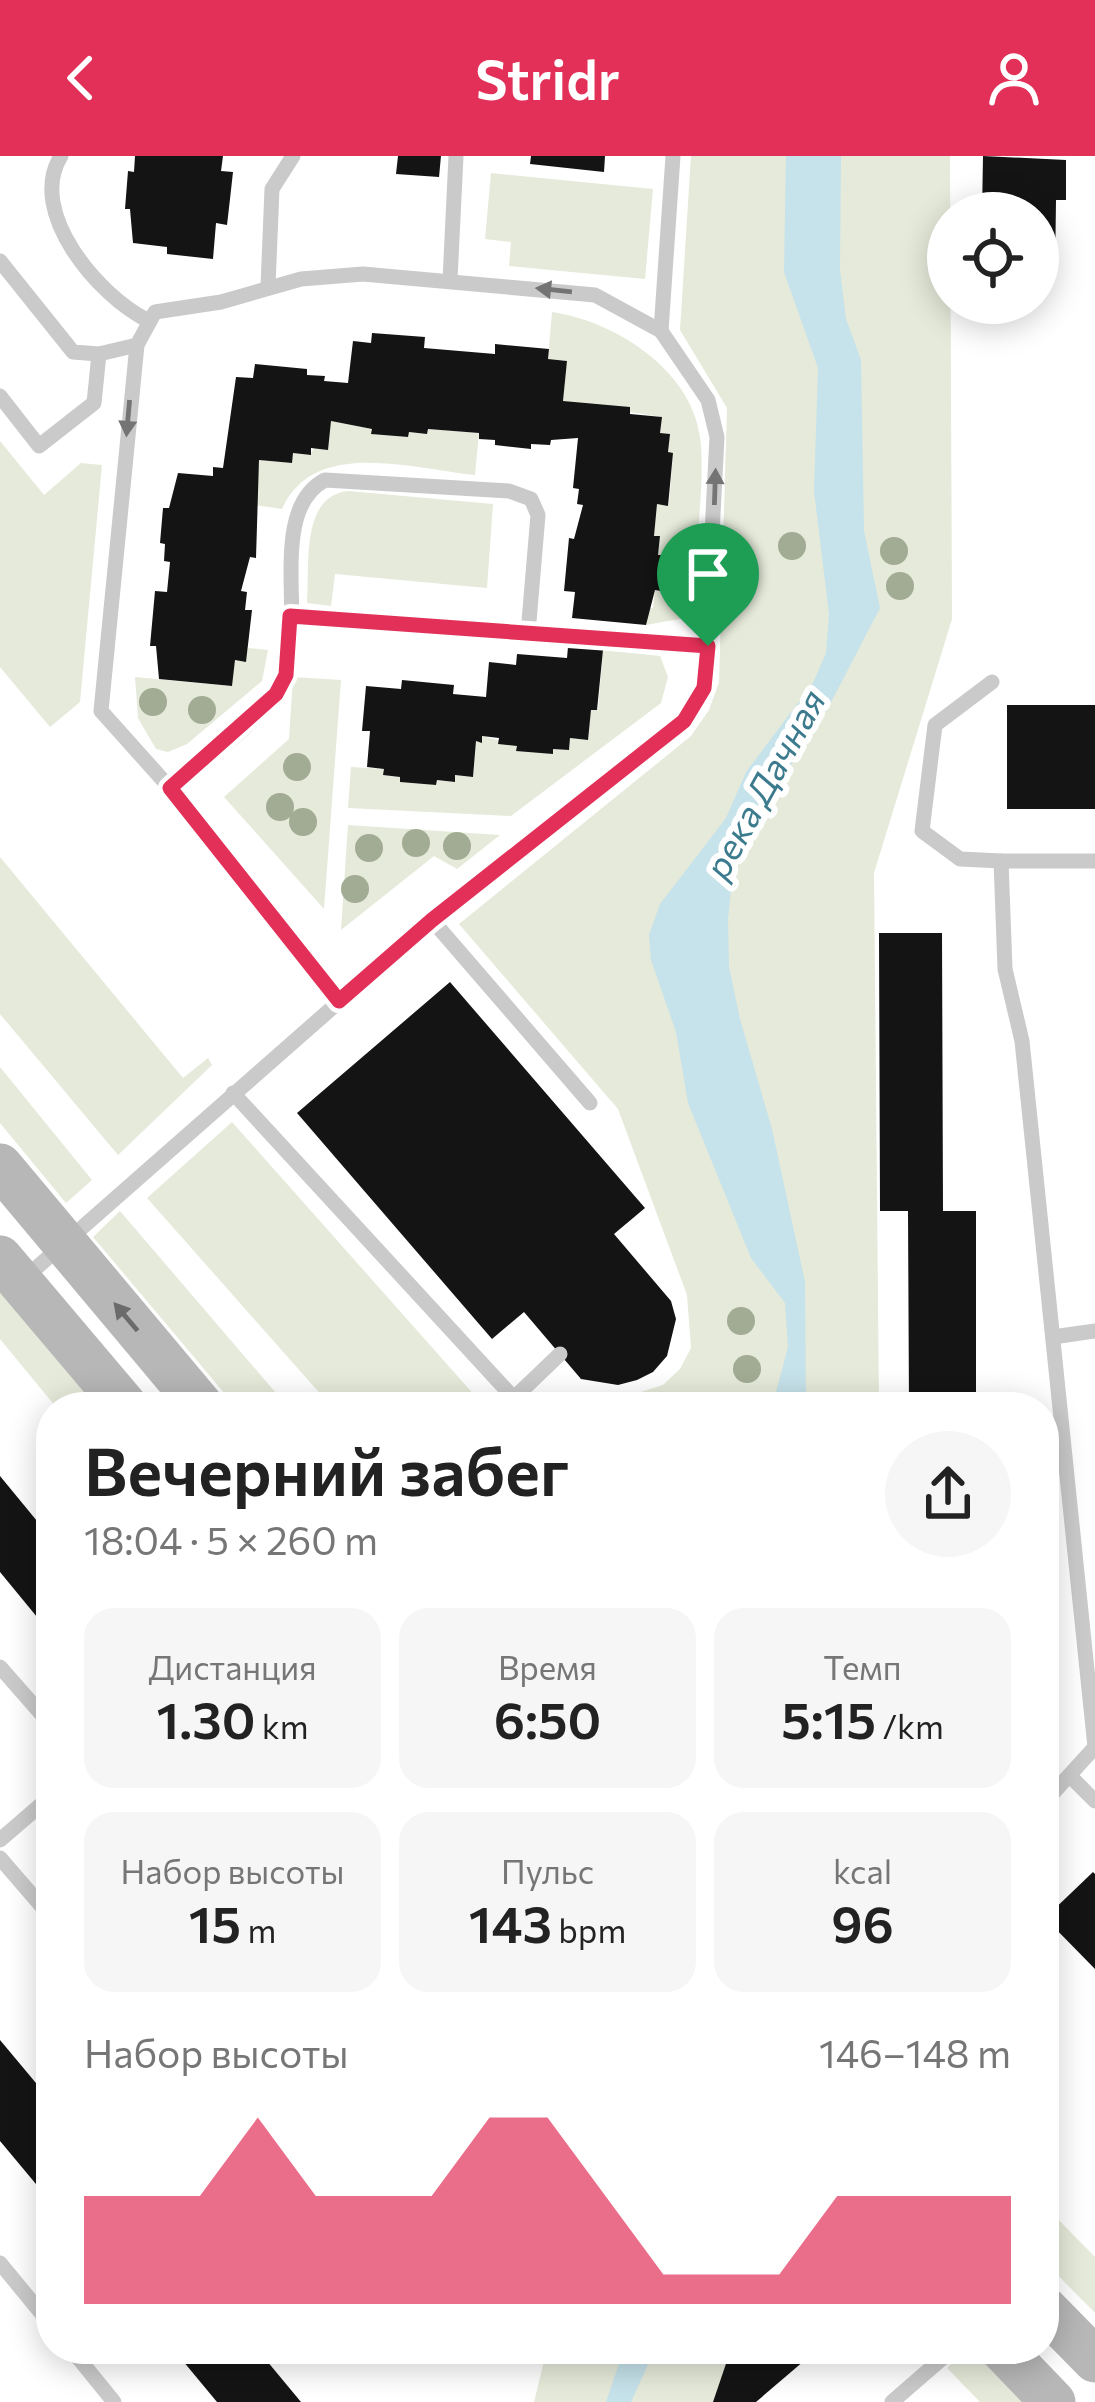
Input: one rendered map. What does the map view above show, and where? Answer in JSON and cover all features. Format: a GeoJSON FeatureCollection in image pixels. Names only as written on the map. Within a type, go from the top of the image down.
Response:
{"type":"FeatureCollection","features":[{"type":"Feature","properties":{"kind":"main road"},"geometry":{"type":"LineString","coordinates":[[0,1166],[189,1392]]}},
{"type":"Feature","properties":{"kind":"main road"},"geometry":{"type":"LineString","coordinates":[[10,1270],[113,1392]]}},
{"type":"Feature","properties":{"kind":"main road"},"geometry":{"type":"LineString","coordinates":[[1059,2323],[1095,2360]]}},
{"type":"Feature","properties":{"kind":"main road"},"geometry":{"type":"LineString","coordinates":[[1016,2364],[1053,2402]]}},
{"type":"Feature","properties":{"kind":"lane"},"geometry":{"type":"LineString","coordinates":[[61,156],[50,182],[56,214],[72,245],[119,306],[147,320]]}},
{"type":"Feature","properties":{"kind":"lane"},"geometry":{"type":"LineString","coordinates":[[268,286],[272,189],[293,156]]}},
{"type":"Feature","properties":{"kind":"lane"},"geometry":{"type":"LineString","coordinates":[[450,280],[456,156]]}},
{"type":"Feature","properties":{"kind":"lane"},"geometry":{"type":"LineString","coordinates":[[661,331],[674,156]]}},
{"type":"Feature","properties":{"kind":"lane"},"geometry":{"type":"LineString","coordinates":[[0,261],[73,352],[98,354],[137,345]]}},
{"type":"Feature","properties":{"kind":"lane"},"geometry":{"type":"LineString","coordinates":[[10,1270],[62,1241],[233,1093],[339,1001],[432,920],[684,721],[704,688],[717,437],[708,400],[661,331],[595,295],[450,280],[326,274],[220,302],[168,308],[147,320],[137,345],[101,712],[170,788],[339,1001]]}},
{"type":"Feature","properties":{"kind":"lane"},"geometry":{"type":"LineString","coordinates":[[0,396],[39,446],[94,403],[98,354]]}},
{"type":"Feature","properties":{"kind":"lane"},"geometry":{"type":"LineString","coordinates":[[170,788],[276,694],[286,675],[297,510],[312,487],[341,478],[509,491],[531,500],[538,515],[528,632]]}},
{"type":"Feature","properties":{"kind":"lane"},"geometry":{"type":"LineString","coordinates":[[290,616],[708,646]]}},
{"type":"Feature","properties":{"kind":"lane"},"geometry":{"type":"LineString","coordinates":[[992,682],[935,725],[922,831],[960,860],[1095,861]]}},
{"type":"Feature","properties":{"kind":"lane"},"geometry":{"type":"LineString","coordinates":[[1001,861],[1005,969],[1022,1041],[1059,1392]]}},
{"type":"Feature","properties":{"kind":"lane"},"geometry":{"type":"LineString","coordinates":[[432,920],[590,1102]]}},
{"type":"Feature","properties":{"kind":"lane"},"geometry":{"type":"LineString","coordinates":[[233,1093],[509,1392]]}},
{"type":"Feature","properties":{"kind":"lane"},"geometry":{"type":"LineString","coordinates":[[1053,1337],[1095,1330]]}},
{"type":"Feature","properties":{"kind":"lane"},"geometry":{"type":"LineString","coordinates":[[527,1392],[560,1354]]}},
{"type":"Feature","properties":{"kind":"lane"},"geometry":{"type":"LineString","coordinates":[[1059,1396],[1095,1747],[1059,1787]]}},
{"type":"Feature","properties":{"kind":"lane"},"geometry":{"type":"LineString","coordinates":[[0,1669],[36,1709]]}},
{"type":"Feature","properties":{"kind":"lane"},"geometry":{"type":"LineString","coordinates":[[1070,1776],[1095,1801]]}},
{"type":"Feature","properties":{"kind":"lane"},"geometry":{"type":"LineString","coordinates":[[0,1840],[36,1809]]}},
{"type":"Feature","properties":{"kind":"lane"},"geometry":{"type":"LineString","coordinates":[[0,1858],[36,1900]]}},
{"type":"Feature","properties":{"kind":"lane"},"geometry":{"type":"LineString","coordinates":[[0,2264],[36,2307]]}},
{"type":"Feature","properties":{"kind":"lane"},"geometry":{"type":"LineString","coordinates":[[83,2364],[114,2402]]}},
{"type":"Feature","properties":{"kind":"lane"},"geometry":{"type":"LineString","coordinates":[[892,2402],[936,2364]]}},
{"type":"Feature","properties":{"kind":"green space"},"geometry":{"type":"Polygon","coordinates":[[[691,156],[950,156],[950,192],[927,192],[927,324],[951,324],[952,619],[874,873],[879,1392],[641,1392],[663,1385],[680,1369],[691,1348],[687,1295],[618,1109],[459,924],[691,736],[709,710],[719,682],[727,408],[680,330],[691,156]]]}},
{"type":"Feature","properties":{"kind":"green space"},"geometry":{"type":"Polygon","coordinates":[[[491,173],[653,189],[645,279],[509,266],[511,242],[485,239],[491,173]]]}},
{"type":"Feature","properties":{"kind":"green space"},"geometry":{"type":"Polygon","coordinates":[[[552,312],[600,326],[646,352],[682,390],[694,412],[702,476],[692,605],[685,618],[646,625],[655,590],[660,591],[663,555],[658,555],[660,537],[654,536],[657,504],[669,505],[673,454],[668,452],[669,434],[660,433],[661,417],[563,401],[567,361],[548,359],[552,312]]]}},
{"type":"Feature","properties":{"kind":"green space"},"geometry":{"type":"Polygon","coordinates":[[[331,421],[372,429],[372,434],[407,437],[409,432],[427,434],[428,429],[479,433],[475,475],[395,464],[341,465],[317,472],[297,487],[282,509],[255,505],[259,460],[291,463],[293,453],[310,455],[331,421]]]}},
{"type":"Feature","properties":{"kind":"green space"},"geometry":{"type":"Polygon","coordinates":[[[0,441],[44,495],[81,463],[102,465],[80,702],[50,727],[0,667],[0,441]]]}},
{"type":"Feature","properties":{"kind":"green space"},"geometry":{"type":"Polygon","coordinates":[[[348,491],[493,504],[487,588],[335,574],[331,606],[307,603],[315,519],[333,496],[348,491]]]}},
{"type":"Feature","properties":{"kind":"green space"},"geometry":{"type":"Polygon","coordinates":[[[248,648],[268,650],[262,681],[187,744],[168,752],[156,749],[138,718],[135,677],[231,686],[235,660],[246,661],[248,648]]]}},
{"type":"Feature","properties":{"kind":"green space"},"geometry":{"type":"Polygon","coordinates":[[[603,650],[660,656],[668,677],[661,703],[511,816],[348,808],[351,767],[384,769],[384,775],[400,777],[401,782],[436,785],[437,780],[454,782],[455,775],[473,777],[476,741],[481,742],[482,736],[552,754],[553,749],[569,750],[570,738],[587,740],[591,710],[598,709],[603,650]]]}},
{"type":"Feature","properties":{"kind":"green space"},"geometry":{"type":"Polygon","coordinates":[[[293,677],[341,680],[324,909],[224,797],[289,739],[293,677]]]}},
{"type":"Feature","properties":{"kind":"green space"},"geometry":{"type":"Polygon","coordinates":[[[348,825],[500,835],[457,869],[434,856],[341,930],[348,825]]]}},
{"type":"Feature","properties":{"kind":"green space"},"geometry":{"type":"Polygon","coordinates":[[[0,857],[183,1078],[208,1058],[212,1065],[118,1155],[0,1014],[0,857]]]}},
{"type":"Feature","properties":{"kind":"green space"},"geometry":{"type":"Polygon","coordinates":[[[0,1067],[92,1180],[66,1203],[0,1123],[0,1067]]]}},
{"type":"Feature","properties":{"kind":"green space"},"geometry":{"type":"Polygon","coordinates":[[[232,1122],[472,1392],[319,1392],[147,1198],[232,1122]]]}},
{"type":"Feature","properties":{"kind":"green space"},"geometry":{"type":"Polygon","coordinates":[[[120,1211],[275,1392],[223,1392],[93,1237],[120,1211]]]}},
{"type":"Feature","properties":{"kind":"green space"},"geometry":{"type":"Polygon","coordinates":[[[0,1292],[84,1392],[44,1392],[0,1339],[0,1292]]]}},
{"type":"Feature","properties":{"kind":"green space"},"geometry":{"type":"Polygon","coordinates":[[[1059,2220],[1095,2257],[1095,2313],[1059,2276],[1059,2220]]]}},
{"type":"Feature","properties":{"kind":"green space"},"geometry":{"type":"Polygon","coordinates":[[[543,2364],[726,2364],[715,2402],[534,2402],[543,2364]]]}},
{"type":"Feature","properties":{"kind":"green space"},"geometry":{"type":"Polygon","coordinates":[[[988,2364],[1025,2402],[980,2402],[947,2368],[988,2364]]]}},
{"type":"Feature","properties":{"kind":"water","name":"река Дачная"},"geometry":{"type":"Polygon","coordinates":[[[786,156],[841,156],[840,270],[846,319],[861,360],[864,531],[880,608],[828,708],[745,835],[733,869],[728,919],[729,967],[740,1019],[772,1129],[805,1282],[806,1392],[776,1392],[788,1347],[785,1303],[751,1258],[688,1103],[676,1032],[651,960],[649,935],[660,904],[726,818],[746,772],[813,683],[826,653],[829,614],[814,491],[818,368],[784,272],[786,156]]]}},
{"type":"Feature","properties":{"kind":"water"},"geometry":{"type":"Polygon","coordinates":[[[619,2364],[648,2364],[631,2402],[606,2402],[619,2364]]]}},
{"type":"Feature","properties":{"kind":"building"},"geometry":{"type":"Polygon","coordinates":[[[135,156],[223,156],[221,171],[233,172],[227,225],[216,223],[213,259],[167,254],[167,247],[133,243],[130,209],[125,209],[128,171],[134,172],[135,156]]]}},
{"type":"Feature","properties":{"kind":"building"},"geometry":{"type":"Polygon","coordinates":[[[398,156],[441,156],[439,177],[396,174],[398,156]]]}},
{"type":"Feature","properties":{"kind":"building"},"geometry":{"type":"Polygon","coordinates":[[[531,156],[605,156],[604,172],[530,164],[531,156]]]}},
{"type":"Feature","properties":{"kind":"building"},"geometry":{"type":"Polygon","coordinates":[[[983,156],[1066,160],[1066,200],[1059,200],[1059,192],[982,192],[983,156]]]}},
{"type":"Feature","properties":{"kind":"building"},"geometry":{"type":"Polygon","coordinates":[[[372,333],[425,337],[424,348],[495,354],[495,344],[549,349],[548,359],[567,361],[563,401],[630,407],[630,414],[662,417],[660,433],[670,434],[668,452],[673,453],[668,506],[657,504],[654,536],[660,536],[658,555],[664,555],[661,591],[655,590],[646,625],[572,618],[575,592],[564,591],[569,538],[574,539],[583,505],[577,504],[579,489],[573,488],[578,438],[531,444],[531,449],[495,445],[495,440],[479,439],[479,433],[428,429],[427,434],[409,432],[408,437],[371,434],[372,429],[331,421],[328,450],[293,453],[292,463],[259,460],[256,558],[250,557],[241,591],[247,592],[245,610],[252,610],[246,662],[235,660],[232,686],[159,679],[156,646],[150,646],[155,591],[167,592],[170,562],[164,561],[165,544],[160,543],[163,508],[169,508],[178,473],[213,476],[213,467],[223,468],[236,377],[253,378],[255,364],[307,369],[307,375],[325,376],[324,381],[348,383],[353,341],[371,343],[372,333]]]}},
{"type":"Feature","properties":{"kind":"building"},"geometry":{"type":"Polygon","coordinates":[[[568,647],[603,650],[597,710],[591,710],[588,740],[570,738],[569,750],[553,749],[553,754],[516,751],[517,746],[498,744],[499,738],[482,736],[482,743],[476,741],[473,777],[455,775],[455,782],[437,780],[436,785],[400,782],[400,777],[383,775],[384,769],[367,767],[370,731],[362,731],[366,686],[401,689],[402,680],[454,685],[453,694],[486,697],[489,662],[516,665],[517,654],[567,658],[568,647]]]}},
{"type":"Feature","properties":{"kind":"building"},"geometry":{"type":"Polygon","coordinates":[[[1007,705],[1095,705],[1095,809],[1007,809],[1007,705]]]}},
{"type":"Feature","properties":{"kind":"building"},"geometry":{"type":"Polygon","coordinates":[[[879,933],[942,933],[943,1211],[976,1211],[976,1392],[909,1392],[908,1211],[880,1211],[879,933]]]}},
{"type":"Feature","properties":{"kind":"building"},"geometry":{"type":"Polygon","coordinates":[[[450,982],[645,1208],[614,1234],[671,1301],[676,1319],[667,1356],[653,1372],[637,1380],[618,1385],[581,1379],[524,1312],[492,1339],[297,1113],[450,982]]]}},
{"type":"Feature","properties":{"kind":"building"},"geometry":{"type":"Polygon","coordinates":[[[0,1476],[36,1520],[36,1616],[0,1572],[0,1476]]]}},
{"type":"Feature","properties":{"kind":"building"},"geometry":{"type":"Polygon","coordinates":[[[1095,1874],[1095,1969],[1059,1932],[1059,1905],[1095,1874]]]}},
{"type":"Feature","properties":{"kind":"building"},"geometry":{"type":"Polygon","coordinates":[[[0,2040],[36,2083],[36,2184],[0,2141],[0,2040]]]}},
{"type":"Feature","properties":{"kind":"building"},"geometry":{"type":"Polygon","coordinates":[[[185,2364],[269,2364],[301,2402],[217,2402],[185,2364]]]}},
{"type":"Feature","properties":{"kind":"building"},"geometry":{"type":"Polygon","coordinates":[[[726,2364],[800,2364],[756,2402],[713,2402],[726,2364]]]}},
{"type":"Feature","properties":{"kind":"route"},"geometry":{"type":"LineString","coordinates":[[290,616],[708,646],[704,688],[684,721],[432,920],[339,1001],[170,788],[276,694],[286,675],[290,616]]}}]}
